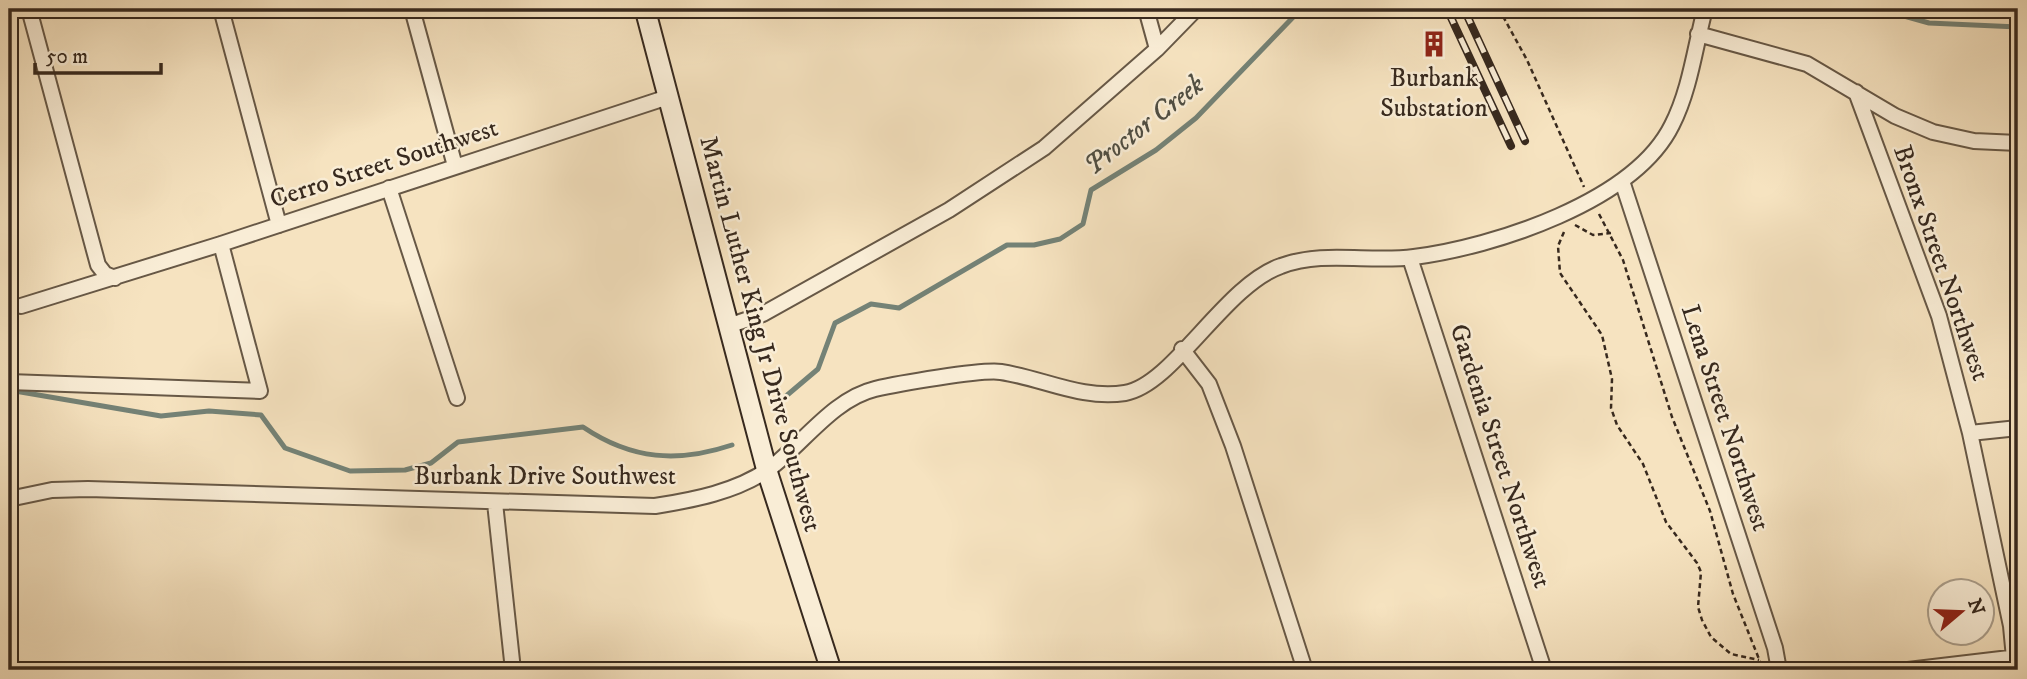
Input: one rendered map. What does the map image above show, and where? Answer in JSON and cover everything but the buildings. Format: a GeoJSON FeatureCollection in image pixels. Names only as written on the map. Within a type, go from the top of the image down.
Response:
{"type":"FeatureCollection","features":[{"type":"Feature","properties":{"kind":"main road","name":"Martin Luther King Jr Drive Southwest"},"geometry":{"type":"LineString","coordinates":[[645,9],[767,471],[831,670]]}},
{"type":"Feature","properties":{"kind":"street"},"geometry":{"type":"LineString","coordinates":[[29,9],[99,265],[105,274],[115,278]]}},
{"type":"Feature","properties":{"kind":"street"},"geometry":{"type":"LineString","coordinates":[[221,9],[279,225]]}},
{"type":"Feature","properties":{"kind":"street"},"geometry":{"type":"LineString","coordinates":[[412,9],[455,166]]}},
{"type":"Feature","properties":{"kind":"street"},"geometry":{"type":"LineString","coordinates":[[1146,9],[1157,49]]}},
{"type":"Feature","properties":{"kind":"street"},"geometry":{"type":"LineString","coordinates":[[728,326],[763,314],[949,211],[1044,148],[1157,49],[1196,9]]}},
{"type":"Feature","properties":{"kind":"street"},"geometry":{"type":"LineString","coordinates":[[1305,670],[1233,446],[1209,384],[1182,349],[1246,286],[1279,266],[1317,257],[1410,258],[1453,250],[1524,229],[1622,181],[1648,159],[1672,127],[1705,9]]}},
{"type":"Feature","properties":{"kind":"street"},"geometry":{"type":"LineString","coordinates":[[1698,34],[1807,64],[1895,116],[1933,132],[1974,141],[2018,143]]}},
{"type":"Feature","properties":{"kind":"street","name":"Bronx Street Northwest"},"geometry":{"type":"LineString","coordinates":[[1856,92],[1939,316],[1970,433],[2016,657]]}},
{"type":"Feature","properties":{"kind":"street","name":"Cerro Street Southwest"},"geometry":{"type":"LineString","coordinates":[[21,306],[221,244],[668,97]]}},
{"type":"Feature","properties":{"kind":"street","name":"Lena Street Northwest"},"geometry":{"type":"LineString","coordinates":[[1622,181],[1775,648],[1779,670]]}},
{"type":"Feature","properties":{"kind":"street"},"geometry":{"type":"LineString","coordinates":[[389,188],[457,398]]}},
{"type":"Feature","properties":{"kind":"street"},"geometry":{"type":"LineString","coordinates":[[9,382],[260,391],[221,244]]}},
{"type":"Feature","properties":{"kind":"street","name":"Gardenia Street Northwest"},"geometry":{"type":"LineString","coordinates":[[1410,258],[1544,670]]}},
{"type":"Feature","properties":{"kind":"street","name":"Burbank Drive Southwest"},"geometry":{"type":"LineString","coordinates":[[9,499],[52,490],[88,489],[655,506],[703,499],[767,471],[844,405],[872,390],[998,371],[1095,395],[1128,393],[1155,379],[1182,349]]}},
{"type":"Feature","properties":{"kind":"street"},"geometry":{"type":"LineString","coordinates":[[1970,433],[2018,428]]}},
{"type":"Feature","properties":{"kind":"street"},"geometry":{"type":"LineString","coordinates":[[495,503],[513,670]]}},
{"type":"Feature","properties":{"kind":"street"},"geometry":{"type":"LineString","coordinates":[[1908,670],[2016,657]]}},
{"type":"Feature","properties":{"kind":"path"},"geometry":{"type":"LineString","coordinates":[[1499,9],[1527,60],[1589,198],[1611,233],[1644,322],[1672,417],[1710,511],[1732,594],[1764,670]]}},
{"type":"Feature","properties":{"kind":"path"},"geometry":{"type":"LineString","coordinates":[[1611,233],[1601,236],[1574,225],[1568,228],[1560,236],[1558,246],[1560,273],[1602,335],[1612,379],[1611,408],[1617,425],[1643,464],[1666,522],[1701,572],[1698,607],[1702,620],[1711,637],[1731,654],[1759,660]]}},
{"type":"Feature","properties":{"kind":"waterway","name":"Proctor Creek"},"geometry":{"type":"LineString","coordinates":[[779,402],[818,369],[835,323],[871,304],[899,308],[1007,245],[1034,245],[1060,239],[1083,224],[1091,190],[1156,150],[1196,118],[1301,9]]}},
{"type":"Feature","properties":{"kind":"waterway","name":"Proctor Creek"},"geometry":{"type":"LineString","coordinates":[[1879,9],[1929,23],[2018,27]]}},
{"type":"Feature","properties":{"kind":"waterway","name":"Proctor Creek"},"geometry":{"type":"LineString","coordinates":[[9,390],[161,416],[209,411],[261,415],[285,448],[350,471],[405,470],[431,463],[458,442],[583,427],[619,446],[656,455],[693,454],[732,445]]}},
{"type":"Feature","properties":{"kind":"railway"},"geometry":{"type":"LineString","coordinates":[[1447,9],[1511,146]]}},
{"type":"Feature","properties":{"kind":"railway"},"geometry":{"type":"LineString","coordinates":[[1464,9],[1525,141]]}},
{"type":"Feature","properties":{"kind":"place","name":"Burbank Substation"},"geometry":{"type":"Point","coordinates":[1434,44]}}]}
